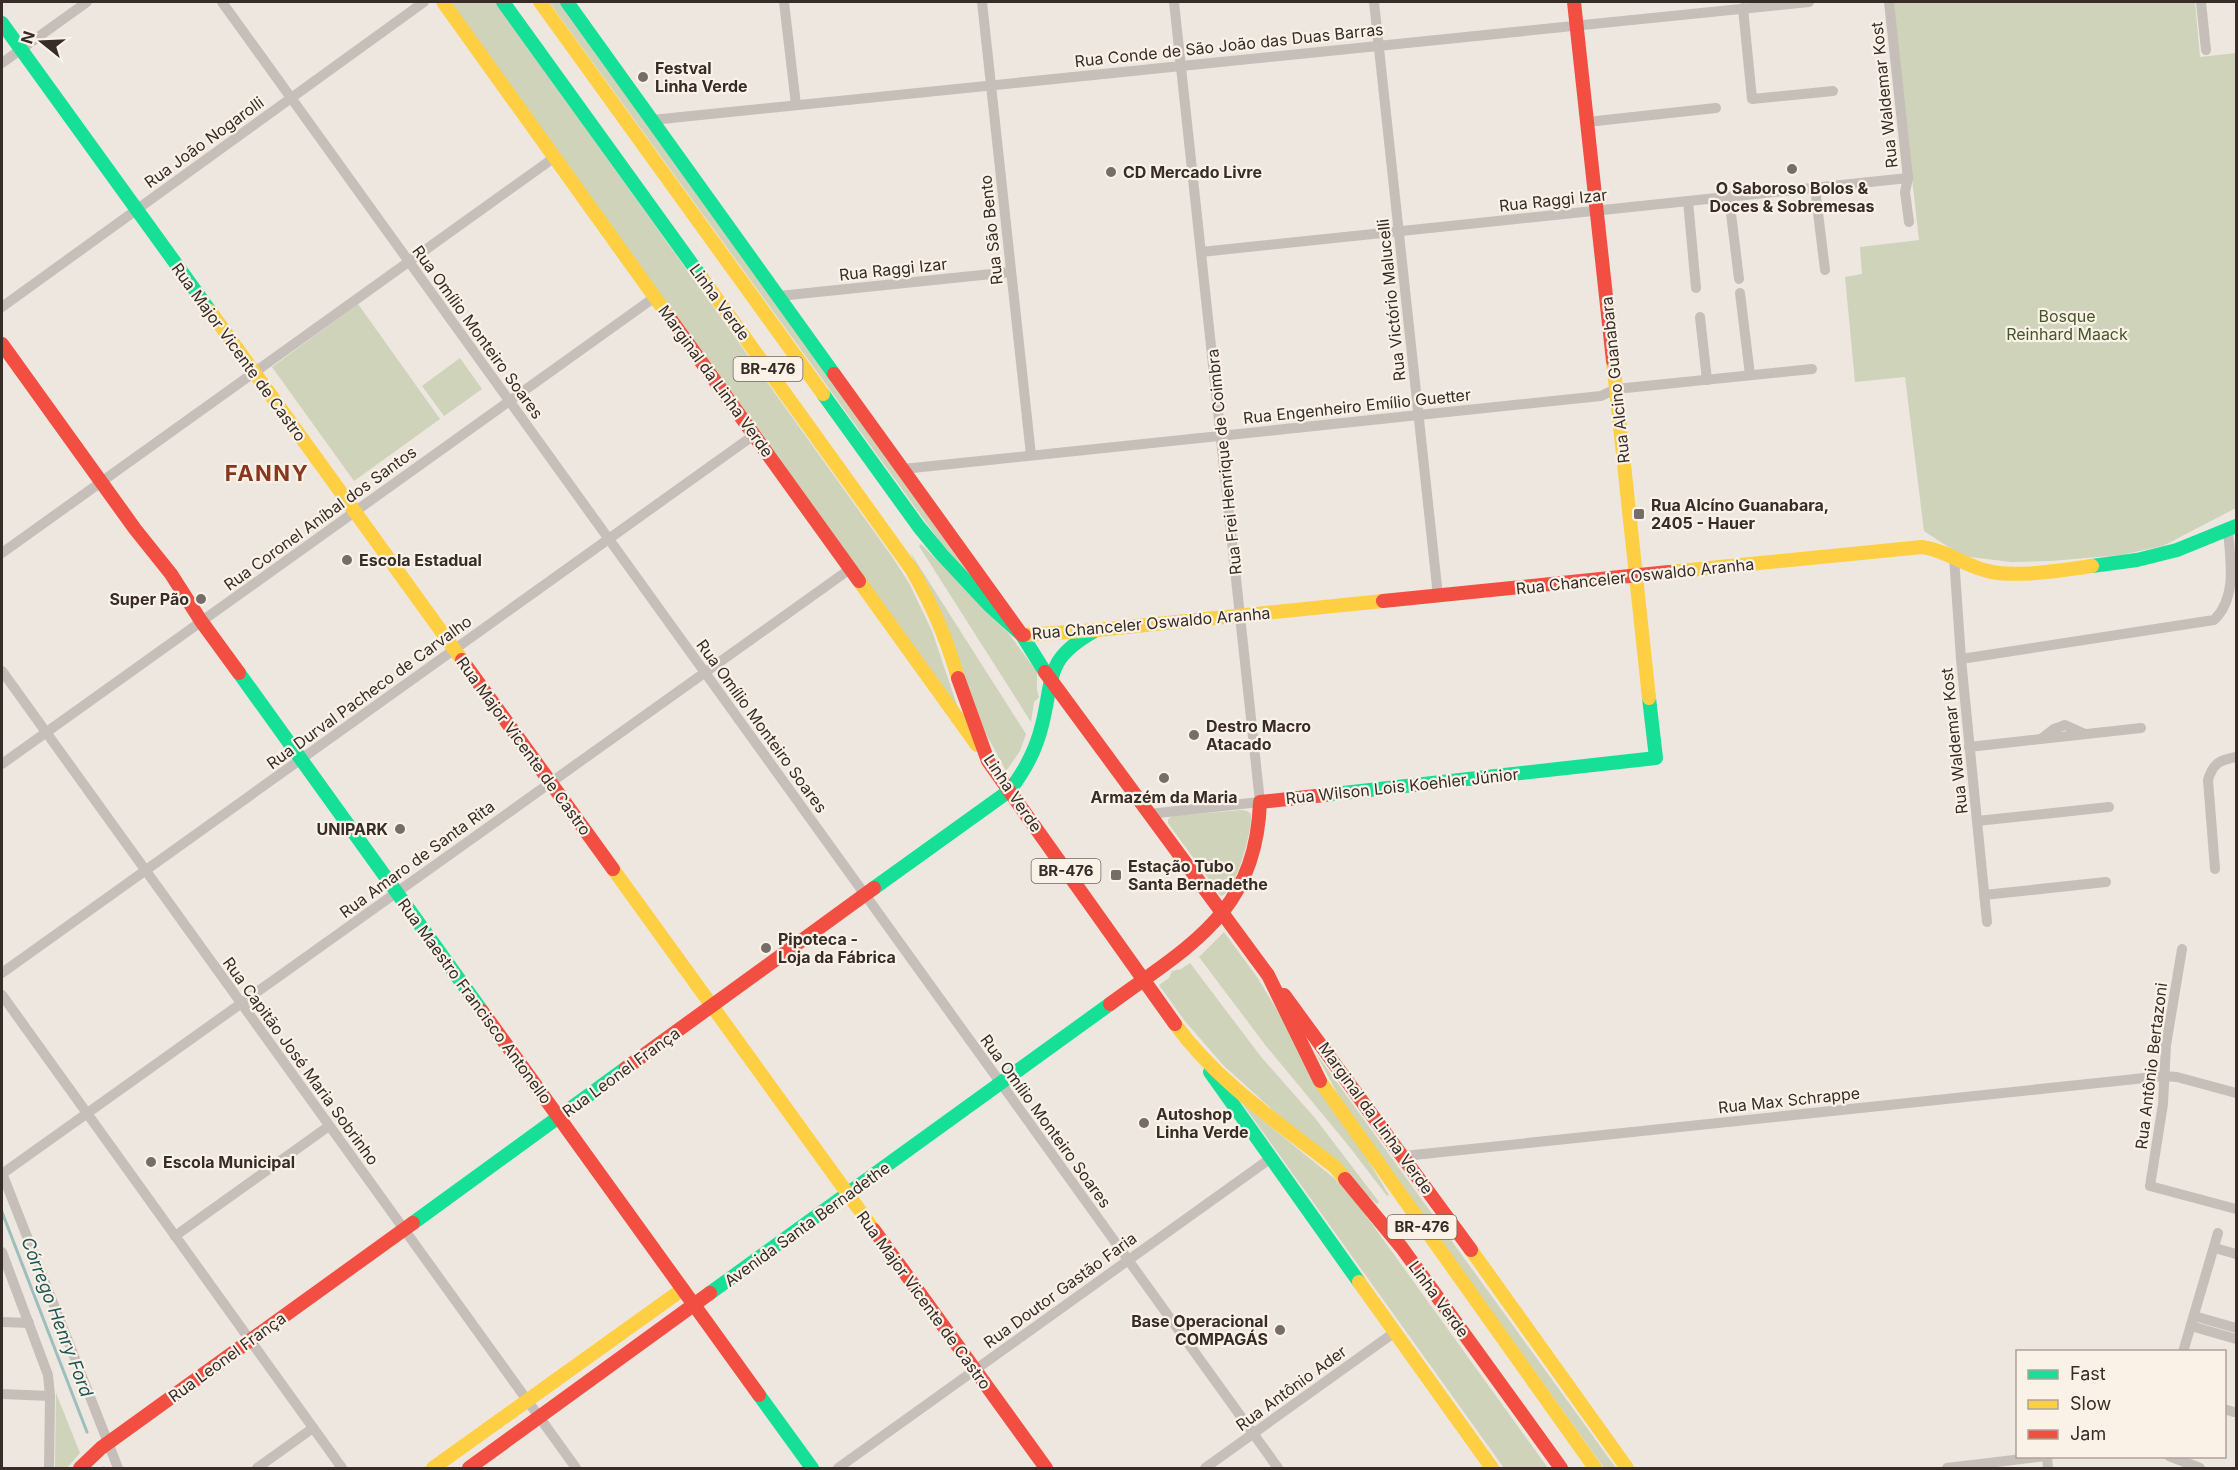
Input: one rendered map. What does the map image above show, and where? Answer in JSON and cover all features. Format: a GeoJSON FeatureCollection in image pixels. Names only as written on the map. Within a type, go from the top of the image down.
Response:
{"type":"FeatureCollection","features":[{"type":"Feature","properties":{"kind":"main road","name":"Marginal da Linha Verde"},"geometry":{"type":"LineString","coordinates":[[443,2],[988,761]]}},
{"type":"Feature","properties":{"kind":"main road","name":"Linha Verde"},"geometry":{"type":"LineString","coordinates":[[503,2],[912,570],[941,626],[988,761],[1180,1031],[1238,1091],[1335,1167],[1409,1257],[1561,1468]]}},
{"type":"Feature","properties":{"kind":"main road","name":"Linha Verde"},"geometry":{"type":"LineString","coordinates":[[540,2],[919,527],[989,605],[1023,635],[1049,679],[1268,975],[1317,1076],[1336,1106],[1595,1468]]}},
{"type":"Feature","properties":{"kind":"main road"},"geometry":{"type":"LineString","coordinates":[[567,2],[1023,635]]}},
{"type":"Feature","properties":{"kind":"main road","name":"Rua Alcino Guanabara"},"geometry":{"type":"LineString","coordinates":[[1574,2],[1656,758]]}},
{"type":"Feature","properties":{"kind":"main road","name":"Rua Major Vicente de Castro"},"geometry":{"type":"LineString","coordinates":[[2,23],[1046,1468]]}},
{"type":"Feature","properties":{"kind":"main road","name":"Rua Maestro Francisco Antonello"},"geometry":{"type":"LineString","coordinates":[[2,344],[135,529],[164,562],[188,596],[201,621],[812,1468]]}},
{"type":"Feature","properties":{"kind":"main road","name":"Rua Chanceler Oswaldo Aranha"},"geometry":{"type":"LineString","coordinates":[[1023,635],[1097,630],[1922,547],[1936,549],[1985,571],[2045,572],[2137,560],[2177,550],[2232,528]]}},
{"type":"Feature","properties":{"kind":"main road","name":"Rua Leonel França"},"geometry":{"type":"LineString","coordinates":[[80,1468],[108,1443],[1009,791],[1025,771],[1037,745],[1047,701],[1049,679],[1065,652],[1097,630]]}},
{"type":"Feature","properties":{"kind":"main road","name":"Rua Wilson Lois Koehler Júnior"},"geometry":{"type":"LineString","coordinates":[[1260,802],[1656,758]]}},
{"type":"Feature","properties":{"kind":"main road","name":"Rua Frei Henrique de Coimbra"},"geometry":{"type":"LineString","coordinates":[[1144,980],[1196,941],[1223,915],[1240,887],[1253,855],[1260,827],[1260,802]]}},
{"type":"Feature","properties":{"kind":"main road","name":"Marginal da Linha Verde"},"geometry":{"type":"LineString","coordinates":[[1268,975],[1404,1156],[1627,1468]]}},
{"type":"Feature","properties":{"kind":"main road","name":"Avenida Santa Bernadethe"},"geometry":{"type":"LineString","coordinates":[[469,1468],[1144,980]]}},
{"type":"Feature","properties":{"kind":"main road"},"geometry":{"type":"LineString","coordinates":[[1180,1031],[1492,1468]]}},
{"type":"Feature","properties":{"kind":"main road"},"geometry":{"type":"LineString","coordinates":[[434,1468],[683,1289]]}},
{"type":"Feature","properties":{"kind":"street"},"geometry":{"type":"LineString","coordinates":[[2,63],[87,2]]}},
{"type":"Feature","properties":{"kind":"street","name":"Rua Omílio Monteiro Soares"},"geometry":{"type":"LineString","coordinates":[[222,2],[1278,1468]]}},
{"type":"Feature","properties":{"kind":"street","name":"Rua João Nogarolli"},"geometry":{"type":"LineString","coordinates":[[2,307],[424,2]]}},
{"type":"Feature","properties":{"kind":"street"},"geometry":{"type":"LineString","coordinates":[[784,2],[796,105]]}},
{"type":"Feature","properties":{"kind":"street","name":"Rua São Bento"},"geometry":{"type":"LineString","coordinates":[[982,2],[1031,455]]}},
{"type":"Feature","properties":{"kind":"street","name":"Rua Frei Henrique de Coimbra"},"geometry":{"type":"LineString","coordinates":[[1174,2],[1260,802]]}},
{"type":"Feature","properties":{"kind":"street","name":"Rua Victório Malucelli"},"geometry":{"type":"LineString","coordinates":[[1374,2],[1438,596]]}},
{"type":"Feature","properties":{"kind":"street","name":"Rua Conde de São João das Duas Barras"},"geometry":{"type":"LineString","coordinates":[[652,120],[1809,2]]}},
{"type":"Feature","properties":{"kind":"street","name":"Rua Waldemar Kost"},"geometry":{"type":"LineString","coordinates":[[1889,2],[1908,178],[1905,192],[1908,222]]}},
{"type":"Feature","properties":{"kind":"street"},"geometry":{"type":"LineString","coordinates":[[2201,2],[2206,50]]}},
{"type":"Feature","properties":{"kind":"street"},"geometry":{"type":"LineString","coordinates":[[1743,8],[1752,99],[1833,91]]}},
{"type":"Feature","properties":{"kind":"street"},"geometry":{"type":"LineString","coordinates":[[1587,122],[1716,108]]}},
{"type":"Feature","properties":{"kind":"street"},"geometry":{"type":"LineString","coordinates":[[2,553],[555,157]]}},
{"type":"Feature","properties":{"kind":"street","name":"Rua Raggi Izar"},"geometry":{"type":"LineString","coordinates":[[1201,252],[1908,178]]}},
{"type":"Feature","properties":{"kind":"street"},"geometry":{"type":"LineString","coordinates":[[1815,188],[1825,270]]}},
{"type":"Feature","properties":{"kind":"street"},"geometry":{"type":"LineString","coordinates":[[1729,197],[1739,279]]}},
{"type":"Feature","properties":{"kind":"street"},"geometry":{"type":"LineString","coordinates":[[1688,201],[1696,288]]}},
{"type":"Feature","properties":{"kind":"street","name":"Rua Raggi Izar"},"geometry":{"type":"LineString","coordinates":[[779,296],[1011,272]]}},
{"type":"Feature","properties":{"kind":"street"},"geometry":{"type":"LineString","coordinates":[[1740,292],[1750,375]]}},
{"type":"Feature","properties":{"kind":"street","name":"Rua Coronel Aníbal dos Santos"},"geometry":{"type":"LineString","coordinates":[[2,764],[655,297]]}},
{"type":"Feature","properties":{"kind":"street"},"geometry":{"type":"LineString","coordinates":[[1700,317],[1707,380]]}},
{"type":"Feature","properties":{"kind":"street","name":"Rua Engenheiro Emílio Guetter"},"geometry":{"type":"LineString","coordinates":[[903,469],[1601,396],[1616,389],[1812,369]]}},
{"type":"Feature","properties":{"kind":"street","name":"Rua Durval Pacheco de Carvalho"},"geometry":{"type":"LineString","coordinates":[[2,973],[754,435]]}},
{"type":"Feature","properties":{"kind":"street"},"geometry":{"type":"LineString","coordinates":[[1961,659],[2214,620],[2223,609],[2229,589],[2232,528]]}},
{"type":"Feature","properties":{"kind":"street","name":"Rua Waldemar Kost"},"geometry":{"type":"LineString","coordinates":[[1954,558],[1961,659],[1987,922]]}},
{"type":"Feature","properties":{"kind":"street","name":"Rua Amaro de Santa Rita"},"geometry":{"type":"LineString","coordinates":[[2,1174],[850,568]]}},
{"type":"Feature","properties":{"kind":"street","name":"Rua Capitão José Maria Sobrinho"},"geometry":{"type":"LineString","coordinates":[[2,671],[576,1468]]}},
{"type":"Feature","properties":{"kind":"street"},"geometry":{"type":"LineString","coordinates":[[1969,747],[2141,728]]}},
{"type":"Feature","properties":{"kind":"street"},"geometry":{"type":"LineString","coordinates":[[2215,868],[2208,780],[2211,768],[2220,760],[2236,757]]}},
{"type":"Feature","properties":{"kind":"street","name":"Rua Wilson Lois Koehler Júnior"},"geometry":{"type":"LineString","coordinates":[[1149,814],[1260,802]]}},
{"type":"Feature","properties":{"kind":"street"},"geometry":{"type":"LineString","coordinates":[[1977,821],[2109,807]]}},
{"type":"Feature","properties":{"kind":"street"},"geometry":{"type":"LineString","coordinates":[[1984,895],[2106,882]]}},
{"type":"Feature","properties":{"kind":"street","name":"Rua Antônio Bertazoni"},"geometry":{"type":"LineString","coordinates":[[2182,949],[2166,1045],[2163,1104],[2150,1186],[2236,1209]]}},
{"type":"Feature","properties":{"kind":"street"},"geometry":{"type":"LineString","coordinates":[[2,995],[342,1468]]}},
{"type":"Feature","properties":{"kind":"street","name":"Rua Max Schrappe"},"geometry":{"type":"LineString","coordinates":[[1404,1156],[2164,1076],[2177,1077],[2236,1093]]}},
{"type":"Feature","properties":{"kind":"street"},"geometry":{"type":"LineString","coordinates":[[175,1236],[329,1126]]}},
{"type":"Feature","properties":{"kind":"street","name":"Rua Doutor Gastão Faria"},"geometry":{"type":"LineString","coordinates":[[838,1468],[1271,1158]]}},
{"type":"Feature","properties":{"kind":"street"},"geometry":{"type":"LineString","coordinates":[[2,1174],[118,1468]]}},
{"type":"Feature","properties":{"kind":"street"},"geometry":{"type":"LineString","coordinates":[[2184,1350],[2218,1233]]}},
{"type":"Feature","properties":{"kind":"street"},"geometry":{"type":"LineString","coordinates":[[2215,1248],[2236,1254]]}},
{"type":"Feature","properties":{"kind":"street"},"geometry":{"type":"LineString","coordinates":[[2,1252],[48,1376],[49,1468]]}},
{"type":"Feature","properties":{"kind":"street"},"geometry":{"type":"LineString","coordinates":[[2192,1321],[2236,1328]]}},
{"type":"Feature","properties":{"kind":"street"},"geometry":{"type":"LineString","coordinates":[[2192,1321],[2236,1339]]}},
{"type":"Feature","properties":{"kind":"street"},"geometry":{"type":"LineString","coordinates":[[2,1322],[29,1323]]}},
{"type":"Feature","properties":{"kind":"street","name":"Rua Antônio Ader"},"geometry":{"type":"LineString","coordinates":[[1205,1468],[1395,1332]]}},
{"type":"Feature","properties":{"kind":"street"},"geometry":{"type":"LineString","coordinates":[[2,1394],[50,1396]]}},
{"type":"Feature","properties":{"kind":"street"},"geometry":{"type":"LineString","coordinates":[[257,1468],[313,1428]]}},
{"type":"Feature","properties":{"kind":"street"},"geometry":{"type":"LineString","coordinates":[[1947,1468],[2030,1458]]}},
{"type":"Feature","properties":{"kind":"street"},"geometry":{"type":"LineString","coordinates":[[2174,1458],[2200,1468]]}},
{"type":"Feature","properties":{"kind":"green space"},"geometry":{"type":"Polygon","coordinates":[[[448,2],[495,2],[893,558],[909,583],[932,631],[958,708],[448,2]]]}},
{"type":"Feature","properties":{"kind":"green space"},"geometry":{"type":"Polygon","coordinates":[[[549,2],[561,2],[978,582],[946,550],[549,2]]]}},
{"type":"Feature","properties":{"kind":"green space","name":"Bosque Reinhard Maack"},"geometry":{"type":"Polygon","coordinates":[[[1892,2],[2195,2],[2200,57],[2236,53],[2236,508],[2163,546],[2121,555],[2051,561],[2011,562],[1962,556],[1924,531],[1905,377],[1855,382],[1845,277],[1862,274],[1860,247],[1919,240],[1892,2]]]}},
{"type":"Feature","properties":{"kind":"green space"},"geometry":{"type":"Polygon","coordinates":[[[358,304],[440,419],[354,481],[272,367],[358,304]]]}},
{"type":"Feature","properties":{"kind":"green space"},"geometry":{"type":"Polygon","coordinates":[[[460,358],[482,389],[444,416],[422,386],[460,358]]]}},
{"type":"Feature","properties":{"kind":"green space"},"geometry":{"type":"Polygon","coordinates":[[[921,544],[1009,634],[1037,672],[1039,697],[1034,702],[1031,722],[919,546],[921,544]]]}},
{"type":"Feature","properties":{"kind":"green space"},"geometry":{"type":"Polygon","coordinates":[[[910,552],[1026,734],[1020,751],[1006,771],[985,732],[910,552]]]}},
{"type":"Feature","properties":{"kind":"green space"},"geometry":{"type":"Polygon","coordinates":[[[1242,810],[1251,814],[1246,846],[1232,884],[1221,896],[1168,823],[1168,819],[1173,816],[1242,810]]]}},
{"type":"Feature","properties":{"kind":"green space"},"geometry":{"type":"Polygon","coordinates":[[[1224,932],[1257,977],[1389,1195],[1387,1196],[1266,1046],[1199,957],[1224,932]]]}},
{"type":"Feature","properties":{"kind":"green space"},"geometry":{"type":"Polygon","coordinates":[[[1190,963],[1262,1058],[1315,1118],[1379,1202],[1377,1204],[1224,1066],[1184,1020],[1159,985],[1169,978],[1172,971],[1181,969],[1190,963]]]}},
{"type":"Feature","properties":{"kind":"green space"},"geometry":{"type":"Polygon","coordinates":[[[1315,1052],[1616,1468],[1604,1468],[1343,1104],[1315,1052]]]}},
{"type":"Feature","properties":{"kind":"green space"},"geometry":{"type":"Polygon","coordinates":[[[1242,1103],[1335,1179],[1359,1206],[1548,1468],[1504,1468],[1242,1103]]]}},
{"type":"Feature","properties":{"kind":"green space"},"geometry":{"type":"Polygon","coordinates":[[[56,1393],[80,1453],[67,1468],[55,1468],[56,1393]]]}},
{"type":"Feature","properties":{"kind":"waterway","name":"Córrego Henry Ford"},"geometry":{"type":"LineString","coordinates":[[2,1212],[87,1432]]}},
{"type":"Feature","properties":{"kind":"traffic: fast"},"geometry":{"type":"LineString","coordinates":[[503,2],[702,278]]}},
{"type":"Feature","properties":{"kind":"traffic: fast"},"geometry":{"type":"LineString","coordinates":[[567,2],[834,374]]}},
{"type":"Feature","properties":{"kind":"traffic: fast"},"geometry":{"type":"LineString","coordinates":[[2,23],[210,311]]}},
{"type":"Feature","properties":{"kind":"traffic: fast"},"geometry":{"type":"LineString","coordinates":[[823,394],[919,527],[989,605],[1022,635],[1045,672]]}},
{"type":"Feature","properties":{"kind":"traffic: fast"},"geometry":{"type":"LineString","coordinates":[[2092,566],[2137,560],[2177,550],[2236,526]]}},
{"type":"Feature","properties":{"kind":"traffic: fast"},"geometry":{"type":"LineString","coordinates":[[874,888],[1009,791],[1025,768],[1037,743],[1050,682],[1058,661],[1077,642],[1093,632]]}},
{"type":"Feature","properties":{"kind":"traffic: fast"},"geometry":{"type":"LineString","coordinates":[[239,673],[482,1011]]}},
{"type":"Feature","properties":{"kind":"traffic: fast"},"geometry":{"type":"LineString","coordinates":[[1325,795],[1656,758],[1649,698]]}},
{"type":"Feature","properties":{"kind":"traffic: fast"},"geometry":{"type":"LineString","coordinates":[[710,1293],[1110,1004]]}},
{"type":"Feature","properties":{"kind":"traffic: fast"},"geometry":{"type":"LineString","coordinates":[[413,1223],[626,1068]]}},
{"type":"Feature","properties":{"kind":"traffic: fast"},"geometry":{"type":"LineString","coordinates":[[1210,1072],[1359,1282]]}},
{"type":"Feature","properties":{"kind":"traffic: fast"},"geometry":{"type":"LineString","coordinates":[[759,1395],[812,1468]]}},
{"type":"Feature","properties":{"kind":"traffic: slow"},"geometry":{"type":"LineString","coordinates":[[443,2],[669,317]]}},
{"type":"Feature","properties":{"kind":"traffic: slow"},"geometry":{"type":"LineString","coordinates":[[540,2],[823,394]]}},
{"type":"Feature","properties":{"kind":"traffic: slow"},"geometry":{"type":"LineString","coordinates":[[702,278],[912,570],[938,622],[958,678]]}},
{"type":"Feature","properties":{"kind":"traffic: slow"},"geometry":{"type":"LineString","coordinates":[[210,311],[462,660]]}},
{"type":"Feature","properties":{"kind":"traffic: slow"},"geometry":{"type":"LineString","coordinates":[[1613,361],[1649,698]]}},
{"type":"Feature","properties":{"kind":"traffic: slow"},"geometry":{"type":"LineString","coordinates":[[1669,572],[1922,547],[1995,573],[2037,573],[2092,566]]}},
{"type":"Feature","properties":{"kind":"traffic: slow"},"geometry":{"type":"LineString","coordinates":[[859,581],[977,745]]}},
{"type":"Feature","properties":{"kind":"traffic: slow"},"geometry":{"type":"LineString","coordinates":[[1024,635],[1097,630],[1383,601]]}},
{"type":"Feature","properties":{"kind":"traffic: slow"},"geometry":{"type":"LineString","coordinates":[[613,869],[874,1230]]}},
{"type":"Feature","properties":{"kind":"traffic: slow"},"geometry":{"type":"LineString","coordinates":[[1175,1024],[1210,1065],[1250,1101],[1335,1167],[1345,1179]]}},
{"type":"Feature","properties":{"kind":"traffic: slow"},"geometry":{"type":"LineString","coordinates":[[1320,1081],[1595,1468]]}},
{"type":"Feature","properties":{"kind":"traffic: slow"},"geometry":{"type":"LineString","coordinates":[[1471,1250],[1627,1468]]}},
{"type":"Feature","properties":{"kind":"traffic: slow"},"geometry":{"type":"LineString","coordinates":[[1359,1282],[1492,1468]]}},
{"type":"Feature","properties":{"kind":"traffic: slow"},"geometry":{"type":"LineString","coordinates":[[433,1468],[683,1289]]}},
{"type":"Feature","properties":{"kind":"traffic: jam"},"geometry":{"type":"LineString","coordinates":[[1574,2],[1613,361]]}},
{"type":"Feature","properties":{"kind":"traffic: jam"},"geometry":{"type":"LineString","coordinates":[[669,317],[859,581]]}},
{"type":"Feature","properties":{"kind":"traffic: jam"},"geometry":{"type":"LineString","coordinates":[[2,344],[135,529],[171,574],[201,621],[239,673]]}},
{"type":"Feature","properties":{"kind":"traffic: jam"},"geometry":{"type":"LineString","coordinates":[[834,374],[1024,635]]}},
{"type":"Feature","properties":{"kind":"traffic: jam"},"geometry":{"type":"LineString","coordinates":[[1383,601],[1669,572]]}},
{"type":"Feature","properties":{"kind":"traffic: jam"},"geometry":{"type":"LineString","coordinates":[[462,660],[613,869]]}},
{"type":"Feature","properties":{"kind":"traffic: jam"},"geometry":{"type":"LineString","coordinates":[[1045,672],[1268,975],[1320,1081]]}},
{"type":"Feature","properties":{"kind":"traffic: jam"},"geometry":{"type":"LineString","coordinates":[[958,678],[988,761],[1175,1024]]}},
{"type":"Feature","properties":{"kind":"traffic: jam"},"geometry":{"type":"LineString","coordinates":[[1110,1004],[1192,943],[1214,923],[1232,899],[1246,872],[1256,840],[1260,802],[1325,795]]}},
{"type":"Feature","properties":{"kind":"traffic: jam"},"geometry":{"type":"LineString","coordinates":[[626,1068],[874,888]]}},
{"type":"Feature","properties":{"kind":"traffic: jam"},"geometry":{"type":"LineString","coordinates":[[1284,995],[1471,1250]]}},
{"type":"Feature","properties":{"kind":"traffic: jam"},"geometry":{"type":"LineString","coordinates":[[482,1011],[759,1395]]}},
{"type":"Feature","properties":{"kind":"traffic: jam"},"geometry":{"type":"LineString","coordinates":[[1345,1179],[1402,1248],[1561,1468]]}},
{"type":"Feature","properties":{"kind":"traffic: jam"},"geometry":{"type":"LineString","coordinates":[[80,1468],[101,1448],[413,1223]]}},
{"type":"Feature","properties":{"kind":"traffic: jam"},"geometry":{"type":"LineString","coordinates":[[874,1230],[1046,1468]]}},
{"type":"Feature","properties":{"kind":"traffic: jam"},"geometry":{"type":"LineString","coordinates":[[469,1468],[710,1293]]}},
{"type":"Feature","properties":{"kind":"place","name":"Festval Linha Verde"},"geometry":{"type":"Point","coordinates":[643,77]}},
{"type":"Feature","properties":{"kind":"place","name":"O Saboroso Bolos & Doces & Sobremesas"},"geometry":{"type":"Point","coordinates":[1792,169]}},
{"type":"Feature","properties":{"kind":"place","name":"CD Mercado Livre"},"geometry":{"type":"Point","coordinates":[1111,172]}},
{"type":"Feature","properties":{"kind":"place","name":"Rua Alcíno Guanabara, 2405 - Hauer"},"geometry":{"type":"Point","coordinates":[1639,514]}},
{"type":"Feature","properties":{"kind":"place","name":"Escola Estadual"},"geometry":{"type":"Point","coordinates":[347,560]}},
{"type":"Feature","properties":{"kind":"place","name":"Super Pão"},"geometry":{"type":"Point","coordinates":[201,599]}},
{"type":"Feature","properties":{"kind":"place","name":"Destro Macro Atacado"},"geometry":{"type":"Point","coordinates":[1194,735]}},
{"type":"Feature","properties":{"kind":"place","name":"Armazém da Maria"},"geometry":{"type":"Point","coordinates":[1164,778]}},
{"type":"Feature","properties":{"kind":"place","name":"UNIPARK"},"geometry":{"type":"Point","coordinates":[400,829]}},
{"type":"Feature","properties":{"kind":"place","name":"Estação Tubo Santa Bernadethe"},"geometry":{"type":"Point","coordinates":[1116,875]}},
{"type":"Feature","properties":{"kind":"place","name":"Pipoteca - Loja da Fábrica"},"geometry":{"type":"Point","coordinates":[766,948]}},
{"type":"Feature","properties":{"kind":"place","name":"Autoshop Linha Verde"},"geometry":{"type":"Point","coordinates":[1144,1123]}},
{"type":"Feature","properties":{"kind":"place","name":"Escola Municipal"},"geometry":{"type":"Point","coordinates":[151,1162]}},
{"type":"Feature","properties":{"kind":"place","name":"Base Operacional COMPAGÁS"},"geometry":{"type":"Point","coordinates":[1280,1330]}},
{"type":"Feature","properties":{"kind":"district","name":"FANNY"},"geometry":{"type":"Point","coordinates":[267,473]}}]}
